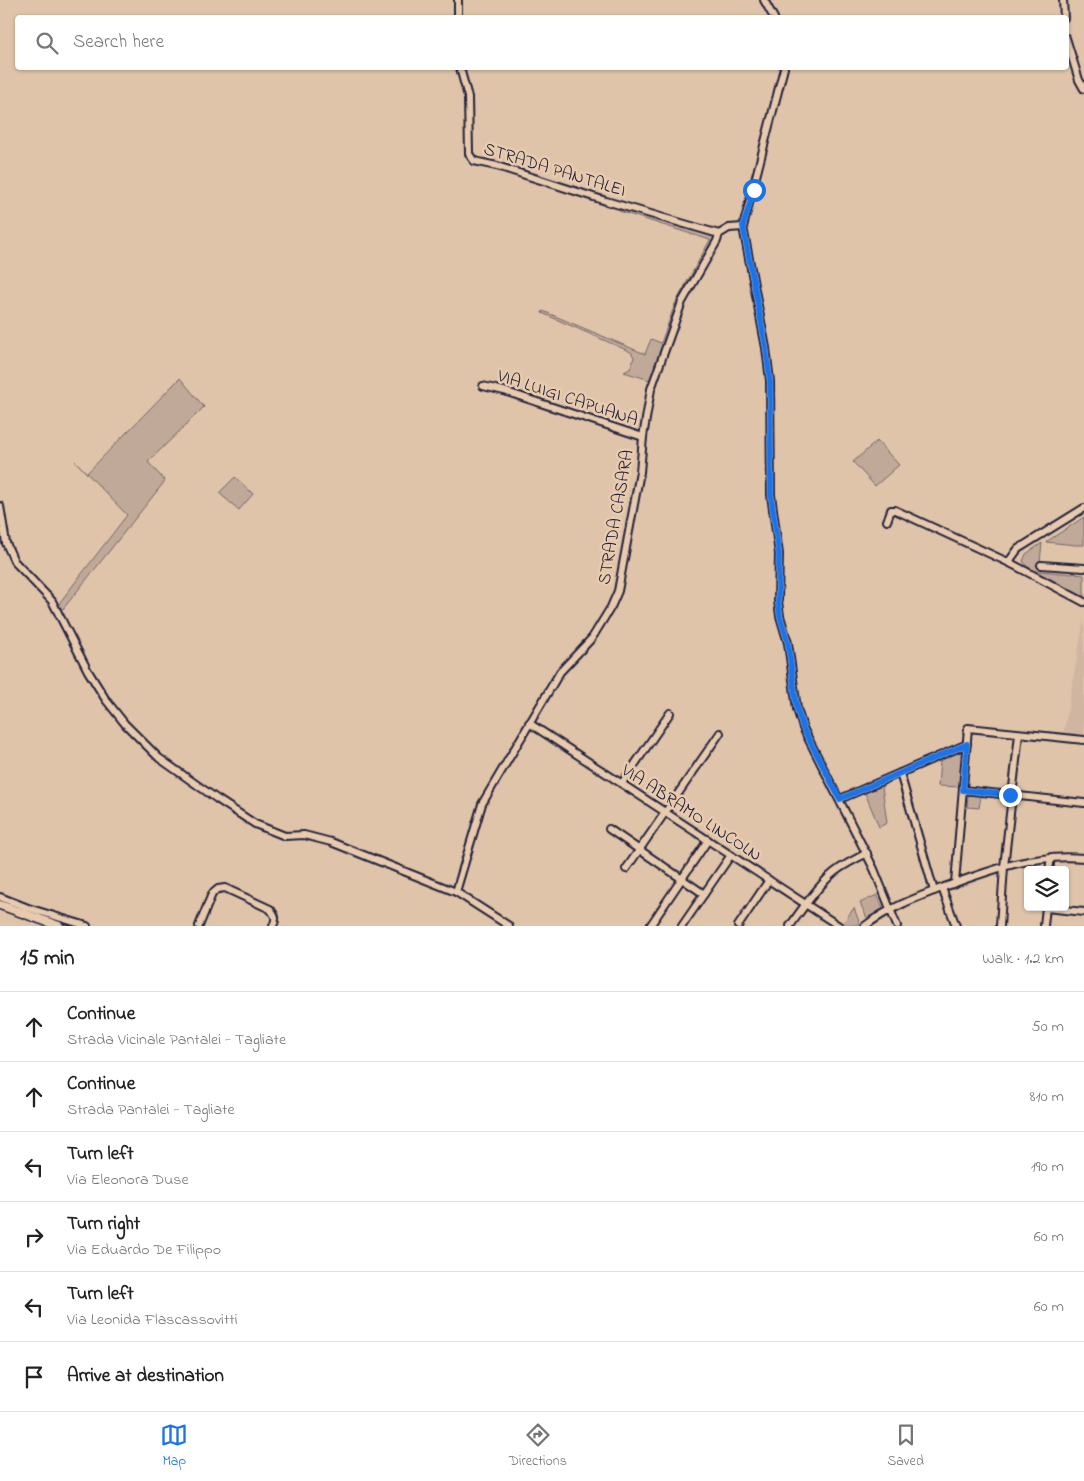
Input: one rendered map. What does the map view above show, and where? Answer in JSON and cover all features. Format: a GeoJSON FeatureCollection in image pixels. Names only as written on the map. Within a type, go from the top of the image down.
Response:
{"type":"FeatureCollection","features":[{"type":"Feature","properties":{"kind":"main road"},"geometry":{"type":"LineString","coordinates":[[0,904],[60,926]]}},
{"type":"Feature","properties":{"kind":"street"},"geometry":{"type":"LineString","coordinates":[[458,0],[458,15]]}},
{"type":"Feature","properties":{"kind":"street"},"geometry":{"type":"LineString","coordinates":[[764,0],[772,15]]}},
{"type":"Feature","properties":{"kind":"street"},"geometry":{"type":"LineString","coordinates":[[1063,0],[1064,15]]}},
{"type":"Feature","properties":{"kind":"street"},"geometry":{"type":"LineString","coordinates":[[1069,48],[1084,89]]}},
{"type":"Feature","properties":{"kind":"street","name":"STRADA PANTALEI"},"geometry":{"type":"LineString","coordinates":[[461,70],[468,97],[469,154],[474,161],[498,166],[606,201],[719,234]]}},
{"type":"Feature","properties":{"kind":"street"},"geometry":{"type":"LineString","coordinates":[[783,70],[743,226],[766,348],[770,381],[771,495],[779,554],[778,601],[780,616],[788,643],[797,709],[803,728],[867,853],[896,926]]}},
{"type":"Feature","properties":{"kind":"street"},"geometry":{"type":"LineString","coordinates":[[719,234],[730,228],[743,226]]}},
{"type":"Feature","properties":{"kind":"street","name":"STRADA CASARA"},"geometry":{"type":"LineString","coordinates":[[456,892],[482,804],[560,672],[583,648],[600,626],[618,591],[640,472],[648,399],[653,379],[682,302],[719,234]]}},
{"type":"Feature","properties":{"kind":"street","name":"VIA LUIGI CAPUANA"},"geometry":{"type":"LineString","coordinates":[[483,386],[504,391],[643,437]]}},
{"type":"Feature","properties":{"kind":"street"},"geometry":{"type":"LineString","coordinates":[[0,506],[6,543],[14,561],[52,601],[88,671],[111,707],[159,758],[255,824],[286,836],[304,835],[331,842],[456,892],[509,926]]}},
{"type":"Feature","properties":{"kind":"street"},"geometry":{"type":"LineString","coordinates":[[1012,564],[1010,560],[1018,549],[1084,508]]}},
{"type":"Feature","properties":{"kind":"street"},"geometry":{"type":"LineString","coordinates":[[887,521],[889,512],[895,510],[1012,564],[1084,602]]}},
{"type":"Feature","properties":{"kind":"street"},"geometry":{"type":"LineString","coordinates":[[1041,566],[1084,568]]}},
{"type":"Feature","properties":{"kind":"street"},"geometry":{"type":"LineString","coordinates":[[622,783],[670,713]]}},
{"type":"Feature","properties":{"kind":"street","name":"VIA ABRAMO LINCOLN"},"geometry":{"type":"LineString","coordinates":[[530,723],[839,926]]}},
{"type":"Feature","properties":{"kind":"street"},"geometry":{"type":"LineString","coordinates":[[954,884],[968,728],[1084,740]]}},
{"type":"Feature","properties":{"kind":"street"},"geometry":{"type":"LineString","coordinates":[[626,869],[720,733]]}},
{"type":"Feature","properties":{"kind":"street"},"geometry":{"type":"LineString","coordinates":[[1000,926],[1004,867],[1019,734]]}},
{"type":"Feature","properties":{"kind":"street"},"geometry":{"type":"LineString","coordinates":[[840,799],[967,744]]}},
{"type":"Feature","properties":{"kind":"street"},"geometry":{"type":"LineString","coordinates":[[900,773],[934,891]]}},
{"type":"Feature","properties":{"kind":"street"},"geometry":{"type":"LineString","coordinates":[[963,790],[1084,803]]}},
{"type":"Feature","properties":{"kind":"street"},"geometry":{"type":"LineString","coordinates":[[609,829],[704,894]]}},
{"type":"Feature","properties":{"kind":"street"},"geometry":{"type":"LineString","coordinates":[[650,926],[708,840]]}},
{"type":"Feature","properties":{"kind":"street"},"geometry":{"type":"LineString","coordinates":[[790,926],[830,875],[867,853]]}},
{"type":"Feature","properties":{"kind":"street"},"geometry":{"type":"LineString","coordinates":[[682,926],[731,855]]}},
{"type":"Feature","properties":{"kind":"street"},"geometry":{"type":"LineString","coordinates":[[1050,866],[1051,857]]}},
{"type":"Feature","properties":{"kind":"street"},"geometry":{"type":"LineString","coordinates":[[865,926],[889,909],[942,888],[1004,867],[1051,857],[1084,858]]}},
{"type":"Feature","properties":{"kind":"street"},"geometry":{"type":"LineString","coordinates":[[738,926],[769,880]]}},
{"type":"Feature","properties":{"kind":"street"},"geometry":{"type":"LineString","coordinates":[[198,926],[212,894],[218,889],[225,888],[270,909],[276,920],[273,926]]}},
{"type":"Feature","properties":{"kind":"street"},"geometry":{"type":"LineString","coordinates":[[942,888],[956,926]]}},
{"type":"Feature","properties":{"kind":"street"},"geometry":{"type":"LineString","coordinates":[[0,897],[28,908],[87,926]]}},
{"type":"Feature","properties":{"kind":"street"},"geometry":{"type":"LineString","coordinates":[[1069,910],[1084,912]]}},
{"type":"Feature","properties":{"kind":"street"},"geometry":{"type":"LineString","coordinates":[[1044,926],[1046,911]]}},
{"type":"Feature","properties":{"kind":"shaded area"},"geometry":{"type":"Polygon","coordinates":[[[625,208],[714,236],[715,239],[662,351],[658,355],[660,358],[650,380],[624,372],[630,369],[634,357],[631,352],[542,313],[543,311],[645,354],[651,339],[661,343],[675,304],[710,240],[619,211],[625,208]]]}},
{"type":"Feature","properties":{"kind":"shaded area"},"geometry":{"type":"Polygon","coordinates":[[[180,378],[204,407],[148,462],[165,481],[63,609],[57,606],[127,515],[75,461],[87,473],[180,378]]]}},
{"type":"Feature","properties":{"kind":"shaded area"},"geometry":{"type":"Polygon","coordinates":[[[877,441],[899,465],[875,486],[853,462],[877,441]]]}},
{"type":"Feature","properties":{"kind":"shaded area"},"geometry":{"type":"Polygon","coordinates":[[[235,477],[253,494],[239,510],[219,493],[235,477]]]}},
{"type":"Feature","properties":{"kind":"shaded area"},"geometry":{"type":"Polygon","coordinates":[[[1084,517],[1084,545],[1046,542],[1084,517]]]}},
{"type":"Feature","properties":{"kind":"shaded area"},"geometry":{"type":"Polygon","coordinates":[[[1042,543],[1039,571],[1084,575],[1084,597],[1026,566],[1023,561],[1026,554],[1042,543]]]}},
{"type":"Feature","properties":{"kind":"shaded area"},"geometry":{"type":"Polygon","coordinates":[[[1084,618],[1084,737],[1063,735],[1084,618]]]}},
{"type":"Feature","properties":{"kind":"shaded area"},"geometry":{"type":"Polygon","coordinates":[[[963,751],[961,787],[938,786],[940,760],[963,751]]]}},
{"type":"Feature","properties":{"kind":"shaded area"},"geometry":{"type":"Polygon","coordinates":[[[882,786],[887,823],[879,827],[865,793],[882,786]]]}},
{"type":"Feature","properties":{"kind":"shaded area"},"geometry":{"type":"Polygon","coordinates":[[[968,795],[981,796],[979,808],[967,807],[968,795]]]}},
{"type":"Feature","properties":{"kind":"shaded area"},"geometry":{"type":"Polygon","coordinates":[[[877,895],[883,908],[867,918],[860,903],[877,895]]]}},
{"type":"Feature","properties":{"kind":"shaded area"},"geometry":{"type":"Polygon","coordinates":[[[854,908],[860,924],[847,925],[843,923],[854,908]]]}},
{"type":"Feature","properties":{"kind":"route"},"geometry":{"type":"LineString","coordinates":[[754,190],[743,226],[766,348],[770,381],[771,495],[779,554],[778,601],[780,616],[788,643],[797,709],[803,728],[840,799],[967,744],[963,790],[1010,795]]}}]}
